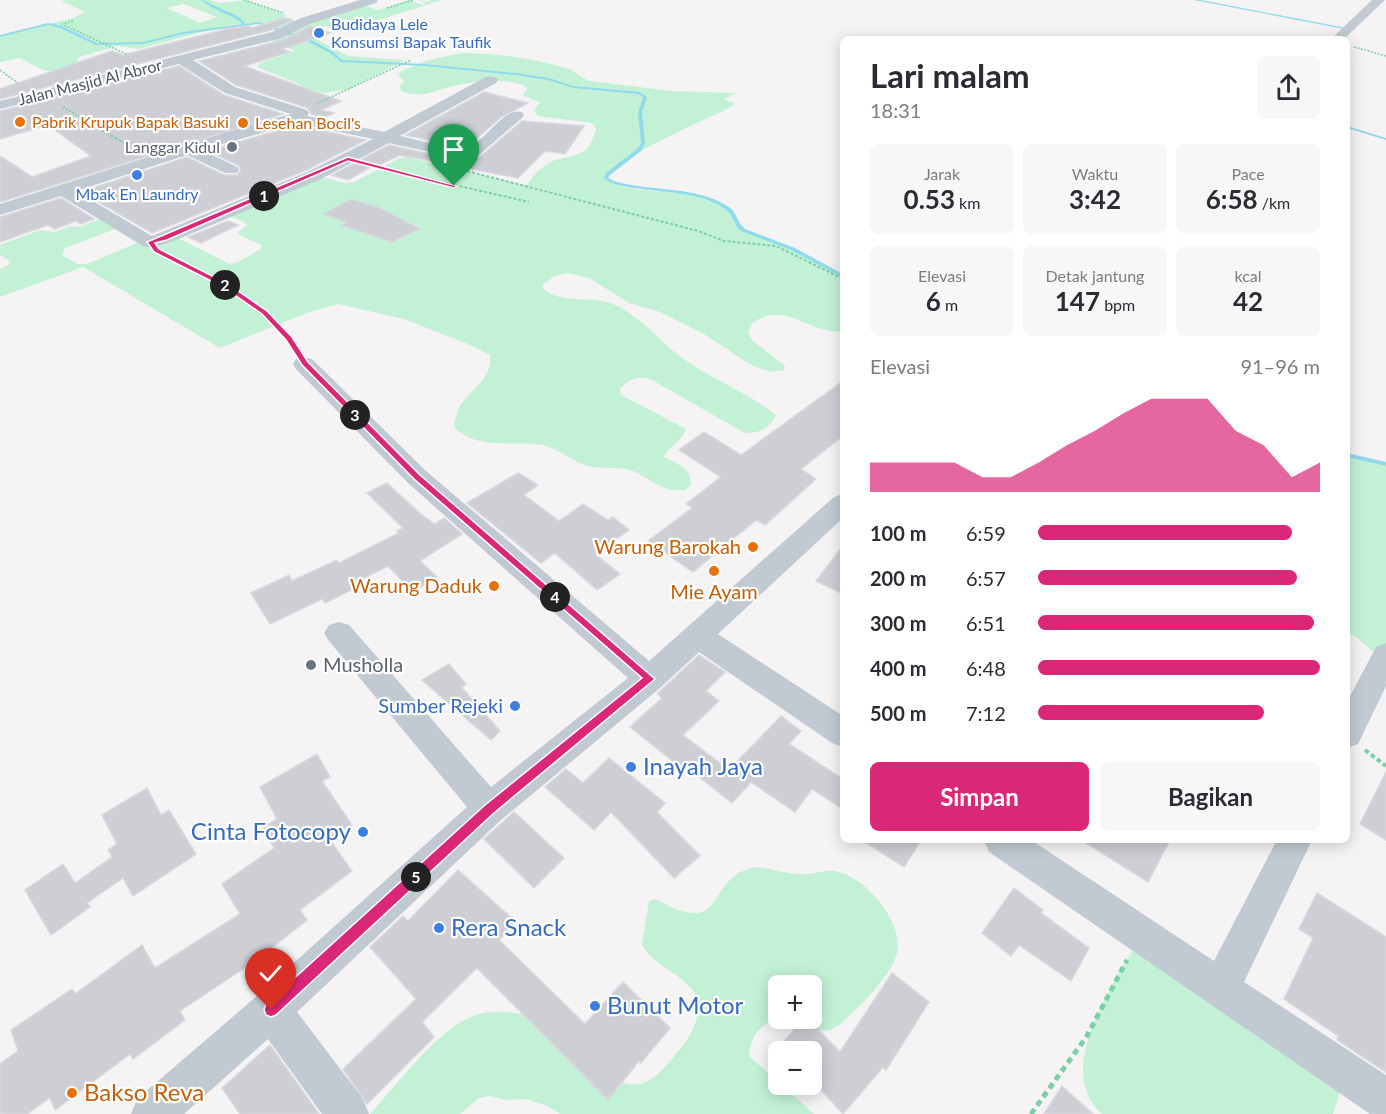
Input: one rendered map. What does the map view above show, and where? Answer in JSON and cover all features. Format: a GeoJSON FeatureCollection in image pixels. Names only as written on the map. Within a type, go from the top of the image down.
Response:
{"type":"FeatureCollection","features":[{"type":"Feature","properties":{"kind":"street","name":"Jalan Masjid Al Abror"},"geometry":{"type":"LineString","coordinates":[[0,105],[289,29],[372,0]]}},
{"type":"Feature","properties":{"kind":"street"},"geometry":{"type":"LineString","coordinates":[[1340,36],[1379,0]]}},
{"type":"Feature","properties":{"kind":"street","name":"Jalan Masjid Al Abror"},"geometry":{"type":"LineString","coordinates":[[181,59],[230,90],[298,115],[453,152],[473,152]]}},
{"type":"Feature","properties":{"kind":"street"},"geometry":{"type":"LineString","coordinates":[[61,189],[150,242],[165,238],[348,159],[491,80]]}},
{"type":"Feature","properties":{"kind":"street"},"geometry":{"type":"LineString","coordinates":[[0,210],[298,115]]}},
{"type":"Feature","properties":{"kind":"street"},"geometry":{"type":"LineString","coordinates":[[473,152],[517,115]]}},
{"type":"Feature","properties":{"kind":"street"},"geometry":{"type":"LineString","coordinates":[[189,150],[231,170]]}},
{"type":"Feature","properties":{"kind":"street"},"geometry":{"type":"LineString","coordinates":[[304,364],[417,477],[649,679]]}},
{"type":"Feature","properties":{"kind":"street"},"geometry":{"type":"LineString","coordinates":[[152,1114],[271,1010],[489,809],[649,679],[840,506]]}},
{"type":"Feature","properties":{"kind":"street"},"geometry":{"type":"LineString","coordinates":[[339,633],[489,809]]}},
{"type":"Feature","properties":{"kind":"street"},"geometry":{"type":"LineString","coordinates":[[698,636],[840,731]]}},
{"type":"Feature","properties":{"kind":"street"},"geometry":{"type":"LineString","coordinates":[[1350,728],[1386,655]]}},
{"type":"Feature","properties":{"kind":"street"},"geometry":{"type":"LineString","coordinates":[[1006,843],[1386,1101]]}},
{"type":"Feature","properties":{"kind":"street"},"geometry":{"type":"LineString","coordinates":[[1221,988],[1294,843]]}},
{"type":"Feature","properties":{"kind":"street"},"geometry":{"type":"LineString","coordinates":[[271,1010],[348,1114]]}},
{"type":"Feature","properties":{"kind":"path"},"geometry":{"type":"LineString","coordinates":[[244,0],[285,14],[289,29]]}},
{"type":"Feature","properties":{"kind":"path"},"geometry":{"type":"LineString","coordinates":[[73,21],[62,24],[108,45]]}},
{"type":"Feature","properties":{"kind":"path"},"geometry":{"type":"LineString","coordinates":[[1350,47],[1386,56]]}},
{"type":"Feature","properties":{"kind":"path"},"geometry":{"type":"LineString","coordinates":[[298,115],[411,60]]}},
{"type":"Feature","properties":{"kind":"path"},"geometry":{"type":"LineString","coordinates":[[41,94],[153,161]]}},
{"type":"Feature","properties":{"kind":"path"},"geometry":{"type":"LineString","coordinates":[[473,152],[474,156],[466,168],[473,174],[691,229],[724,241],[776,246],[840,278]]}},
{"type":"Feature","properties":{"kind":"path"},"geometry":{"type":"LineString","coordinates":[[348,159],[529,202]]}},
{"type":"Feature","properties":{"kind":"path"},"geometry":{"type":"LineString","coordinates":[[150,242],[156,250],[226,285],[265,313],[289,338],[304,364]]}},
{"type":"Feature","properties":{"kind":"path"},"geometry":{"type":"LineString","coordinates":[[1031,1114],[1087,1036],[1142,934]]}},
{"type":"Feature","properties":{"kind":"green space"},"geometry":{"type":"Polygon","coordinates":[[[210,0],[221,3],[245,0],[285,14],[285,17],[294,22],[280,30],[258,23],[228,25],[139,49],[117,46],[79,57],[77,60],[81,64],[53,72],[43,70],[20,58],[0,62],[0,36],[73,18],[85,12],[61,1],[210,0]],[[184,4],[167,8],[200,23],[217,17],[184,4]]]}},
{"type":"Feature","properties":{"kind":"green space"},"geometry":{"type":"Polygon","coordinates":[[[409,0],[422,5],[426,3],[417,0],[432,2],[429,0],[442,0],[341,32],[326,26],[313,30],[310,35],[323,37],[318,40],[348,56],[405,60],[349,89],[325,93],[305,88],[257,67],[260,63],[295,51],[266,38],[360,4],[378,10],[409,0]]]}},
{"type":"Feature","properties":{"kind":"green space"},"geometry":{"type":"Polygon","coordinates":[[[462,53],[488,54],[541,61],[572,70],[590,81],[671,91],[737,93],[724,99],[734,103],[733,106],[644,149],[614,169],[607,178],[614,183],[633,189],[685,194],[726,207],[737,225],[743,230],[793,249],[840,274],[840,331],[831,331],[787,316],[775,315],[764,317],[751,324],[748,333],[753,341],[785,366],[784,370],[770,372],[751,365],[704,334],[660,312],[629,303],[589,278],[567,273],[555,276],[543,284],[543,288],[558,296],[605,301],[623,309],[682,358],[776,415],[763,430],[748,433],[652,380],[635,379],[623,385],[620,389],[621,395],[686,429],[664,457],[683,467],[691,479],[691,485],[685,490],[676,490],[662,487],[630,470],[584,465],[542,445],[485,442],[463,434],[454,427],[457,413],[463,401],[488,371],[490,355],[404,319],[338,304],[309,312],[220,348],[83,267],[0,297],[0,269],[9,265],[10,261],[0,255],[0,245],[40,230],[55,232],[71,226],[80,227],[107,216],[123,226],[65,248],[62,255],[78,264],[87,264],[144,240],[172,235],[229,264],[236,263],[261,249],[262,245],[239,235],[238,232],[247,225],[246,223],[227,215],[317,176],[345,183],[354,182],[406,157],[527,186],[536,173],[554,160],[583,152],[594,137],[596,129],[592,123],[538,116],[534,111],[540,102],[524,96],[528,88],[519,84],[487,81],[424,94],[413,94],[401,91],[400,86],[404,81],[398,75],[401,71],[429,60],[462,53]],[[367,204],[341,225],[357,230],[389,212],[367,204]]]}},
{"type":"Feature","properties":{"kind":"green space"},"geometry":{"type":"Polygon","coordinates":[[[1350,456],[1386,464],[1386,657],[1375,653],[1350,634],[1350,456]]]}},
{"type":"Feature","properties":{"kind":"green space"},"geometry":{"type":"Polygon","coordinates":[[[756,867],[795,874],[835,871],[849,876],[867,889],[891,919],[898,942],[895,960],[868,997],[833,1029],[823,1031],[811,1029],[822,1029],[822,975],[768,975],[768,1023],[753,1038],[749,1056],[768,1073],[768,1095],[793,1095],[814,1114],[560,1114],[546,1105],[524,1099],[507,1100],[490,1096],[479,1098],[460,1114],[370,1114],[419,1058],[448,1031],[462,1021],[491,1012],[516,1013],[539,1019],[563,1036],[590,1062],[619,1081],[634,1085],[653,1078],[666,1066],[688,1038],[697,1019],[698,1005],[693,991],[687,984],[654,960],[642,945],[649,901],[655,899],[679,910],[696,913],[706,910],[714,903],[728,882],[739,873],[756,867]]]}},
{"type":"Feature","properties":{"kind":"green space"},"geometry":{"type":"Polygon","coordinates":[[[1142,934],[1346,1073],[1333,1114],[1102,1114],[1088,1095],[1083,1073],[1086,1049],[1093,1024],[1105,999],[1142,934]]]}},
{"type":"Feature","properties":{"kind":"building"},"geometry":{"type":"Polygon","coordinates":[[[285,18],[292,20],[271,30],[0,99],[0,89],[112,51],[123,55],[231,28],[248,26],[252,28],[285,18]]]}},
{"type":"Feature","properties":{"kind":"building"},"geometry":{"type":"Polygon","coordinates":[[[310,26],[330,33],[282,49],[290,52],[244,66],[341,101],[322,110],[334,113],[325,117],[311,114],[308,108],[236,85],[199,61],[283,40],[310,26]]]}},
{"type":"Feature","properties":{"kind":"building"},"geometry":{"type":"Polygon","coordinates":[[[179,66],[224,95],[283,114],[0,202],[0,156],[32,177],[91,156],[48,125],[0,139],[0,111],[179,66]]]}},
{"type":"Feature","properties":{"kind":"building"},"geometry":{"type":"Polygon","coordinates":[[[484,92],[528,103],[501,117],[469,145],[446,144],[406,135],[484,92]]]}},
{"type":"Feature","properties":{"kind":"building"},"geometry":{"type":"Polygon","coordinates":[[[522,121],[584,126],[565,154],[545,151],[518,178],[400,155],[379,165],[376,164],[348,180],[332,175],[389,145],[453,159],[474,159],[480,157],[522,121]]]}},
{"type":"Feature","properties":{"kind":"building"},"geometry":{"type":"Polygon","coordinates":[[[296,125],[366,140],[306,170],[152,233],[81,192],[187,157],[224,175],[237,175],[241,171],[238,165],[208,151],[296,125]]]}},
{"type":"Feature","properties":{"kind":"building"},"geometry":{"type":"Polygon","coordinates":[[[61,198],[94,219],[81,224],[76,221],[55,229],[48,225],[0,242],[0,217],[61,198]]]}},
{"type":"Feature","properties":{"kind":"building"},"geometry":{"type":"Polygon","coordinates":[[[351,199],[380,208],[420,229],[392,242],[341,225],[346,222],[323,214],[351,199]]]}},
{"type":"Feature","properties":{"kind":"building"},"geometry":{"type":"Polygon","coordinates":[[[228,221],[238,225],[201,243],[188,237],[228,221]]]}},
{"type":"Feature","properties":{"kind":"building"},"geometry":{"type":"Polygon","coordinates":[[[840,383],[840,438],[801,469],[816,479],[765,525],[756,520],[693,572],[648,541],[692,508],[686,504],[721,477],[679,450],[704,432],[741,455],[840,383]]]}},
{"type":"Feature","properties":{"kind":"building"},"geometry":{"type":"Polygon","coordinates":[[[518,473],[538,485],[524,495],[559,521],[583,504],[608,520],[613,517],[629,530],[595,554],[620,574],[597,590],[555,553],[541,563],[467,503],[518,473]]]}},
{"type":"Feature","properties":{"kind":"building"},"geometry":{"type":"Polygon","coordinates":[[[387,483],[423,516],[435,524],[444,518],[462,534],[420,561],[437,577],[413,592],[388,566],[354,583],[357,587],[325,603],[322,599],[270,624],[251,593],[289,575],[292,581],[337,560],[339,563],[399,533],[397,531],[403,528],[367,493],[387,483]]]}},
{"type":"Feature","properties":{"kind":"building"},"geometry":{"type":"Polygon","coordinates":[[[840,550],[840,593],[816,581],[840,550]]]}},
{"type":"Feature","properties":{"kind":"building"},"geometry":{"type":"Polygon","coordinates":[[[699,655],[725,672],[706,691],[719,701],[683,735],[729,770],[781,716],[801,731],[789,744],[840,777],[840,807],[812,789],[795,812],[751,782],[732,803],[688,768],[685,771],[630,727],[662,698],[657,694],[699,655]]]}},
{"type":"Feature","properties":{"kind":"building"},"geometry":{"type":"Polygon","coordinates":[[[449,664],[466,684],[461,687],[500,731],[491,740],[422,680],[449,664]]]}},
{"type":"Feature","properties":{"kind":"building"},"geometry":{"type":"Polygon","coordinates":[[[317,754],[330,777],[322,781],[352,825],[330,840],[352,871],[300,910],[307,920],[255,961],[180,1011],[185,1020],[133,1059],[130,1054],[55,1110],[50,1098],[27,1114],[0,1114],[0,1064],[18,1051],[11,1030],[72,989],[75,994],[142,945],[155,968],[240,914],[222,884],[274,848],[263,828],[277,819],[260,787],[317,754]]]}},
{"type":"Feature","properties":{"kind":"building"},"geometry":{"type":"Polygon","coordinates":[[[609,758],[665,803],[657,812],[700,856],[674,878],[611,812],[594,830],[545,787],[566,769],[583,783],[609,758]]]}},
{"type":"Feature","properties":{"kind":"building"},"geometry":{"type":"Polygon","coordinates":[[[1386,772],[1386,840],[1360,824],[1386,772]]]}},
{"type":"Feature","properties":{"kind":"building"},"geometry":{"type":"Polygon","coordinates":[[[147,788],[161,815],[169,810],[196,854],[133,896],[123,878],[87,903],[90,907],[51,935],[25,890],[63,864],[75,883],[112,857],[108,850],[117,844],[102,815],[147,788]]]}},
{"type":"Feature","properties":{"kind":"building"},"geometry":{"type":"Polygon","coordinates":[[[514,812],[564,858],[534,888],[484,839],[514,812]]]}},
{"type":"Feature","properties":{"kind":"building"},"geometry":{"type":"Polygon","coordinates":[[[867,843],[919,843],[904,867],[867,843]]]}},
{"type":"Feature","properties":{"kind":"building"},"geometry":{"type":"Polygon","coordinates":[[[1086,843],[1168,843],[1148,882],[1086,843]]]}},
{"type":"Feature","properties":{"kind":"building"},"geometry":{"type":"Polygon","coordinates":[[[458,870],[516,922],[499,940],[585,1024],[623,982],[670,1028],[641,1063],[639,1061],[608,1100],[477,968],[422,1022],[434,1037],[367,1104],[343,1069],[416,999],[370,947],[403,916],[408,921],[458,870]]]}},
{"type":"Feature","properties":{"kind":"building"},"geometry":{"type":"Polygon","coordinates":[[[1014,888],[1043,910],[1041,913],[1089,948],[1071,981],[1019,945],[1011,956],[982,933],[1014,888]]]}},
{"type":"Feature","properties":{"kind":"building"},"geometry":{"type":"Polygon","coordinates":[[[1317,893],[1386,937],[1386,1072],[1337,1040],[1338,1036],[1284,999],[1313,938],[1299,929],[1317,893]]]}},
{"type":"Feature","properties":{"kind":"building"},"geometry":{"type":"Polygon","coordinates":[[[892,973],[929,1002],[886,1070],[883,1067],[843,1114],[822,1091],[822,1041],[784,1041],[795,1029],[818,1029],[840,1052],[892,973]]]}},
{"type":"Feature","properties":{"kind":"building"},"geometry":{"type":"Polygon","coordinates":[[[270,1045],[319,1114],[240,1114],[222,1088],[270,1045]]]}},
{"type":"Feature","properties":{"kind":"building"},"geometry":{"type":"Polygon","coordinates":[[[1062,1086],[1093,1114],[1044,1114],[1062,1086]]]}},
{"type":"Feature","properties":{"kind":"waterway"},"geometry":{"type":"LineString","coordinates":[[203,0],[244,23]]}},
{"type":"Feature","properties":{"kind":"waterway"},"geometry":{"type":"LineString","coordinates":[[1196,0],[1344,28]]}},
{"type":"Feature","properties":{"kind":"waterway"},"geometry":{"type":"LineString","coordinates":[[0,36],[48,24],[61,27],[96,44],[143,43],[183,33],[258,23],[310,41],[331,52],[341,61],[425,65],[516,74],[549,79],[573,87],[639,93],[645,97],[640,113],[643,143],[639,150],[606,178],[624,185],[687,194],[716,202],[731,210],[743,230],[793,249],[840,274]]}},
{"type":"Feature","properties":{"kind":"waterway"},"geometry":{"type":"LineString","coordinates":[[1350,128],[1386,139]]}},
{"type":"Feature","properties":{"kind":"waterway"},"geometry":{"type":"LineString","coordinates":[[1350,456],[1386,464]]}},
{"type":"Feature","properties":{"kind":"place","name":"Budidaya Lele Konsumsi Bapak Taufik"},"geometry":{"type":"Point","coordinates":[319,33]}},
{"type":"Feature","properties":{"kind":"place","name":"Pabrik Krupuk Bapak Basuki"},"geometry":{"type":"Point","coordinates":[20,122]}},
{"type":"Feature","properties":{"kind":"place","name":"Lesehan Bocil's"},"geometry":{"type":"Point","coordinates":[243,123]}},
{"type":"Feature","properties":{"kind":"place","name":"Langgar Kidul"},"geometry":{"type":"Point","coordinates":[232,147]}},
{"type":"Feature","properties":{"kind":"place","name":"Mbak En Laundry"},"geometry":{"type":"Point","coordinates":[137,175]}},
{"type":"Feature","properties":{"kind":"place","name":"Warung Barokah"},"geometry":{"type":"Point","coordinates":[753,547]}},
{"type":"Feature","properties":{"kind":"place","name":"Mie Ayam"},"geometry":{"type":"Point","coordinates":[714,571]}},
{"type":"Feature","properties":{"kind":"place","name":"Warung Daduk"},"geometry":{"type":"Point","coordinates":[494,586]}},
{"type":"Feature","properties":{"kind":"place","name":"Musholla"},"geometry":{"type":"Point","coordinates":[311,665]}},
{"type":"Feature","properties":{"kind":"place","name":"Sumber Rejeki"},"geometry":{"type":"Point","coordinates":[515,706]}},
{"type":"Feature","properties":{"kind":"place","name":"Inayah Jaya"},"geometry":{"type":"Point","coordinates":[631,767]}},
{"type":"Feature","properties":{"kind":"place","name":"Cinta Fotocopy"},"geometry":{"type":"Point","coordinates":[363,832]}},
{"type":"Feature","properties":{"kind":"place","name":"Rera Snack"},"geometry":{"type":"Point","coordinates":[439,928]}},
{"type":"Feature","properties":{"kind":"place","name":"Bunut Motor"},"geometry":{"type":"Point","coordinates":[595,1006]}},
{"type":"Feature","properties":{"kind":"place","name":"Bakso Reva"},"geometry":{"type":"Point","coordinates":[72,1093]}},
{"type":"Feature","properties":{"kind":"route"},"geometry":{"type":"LineString","coordinates":[[271,1010],[489,809],[649,679],[417,477],[304,364],[289,338],[265,313],[226,285],[162,254],[150,242],[165,238],[313,176],[348,159],[454,186]]}}]}
